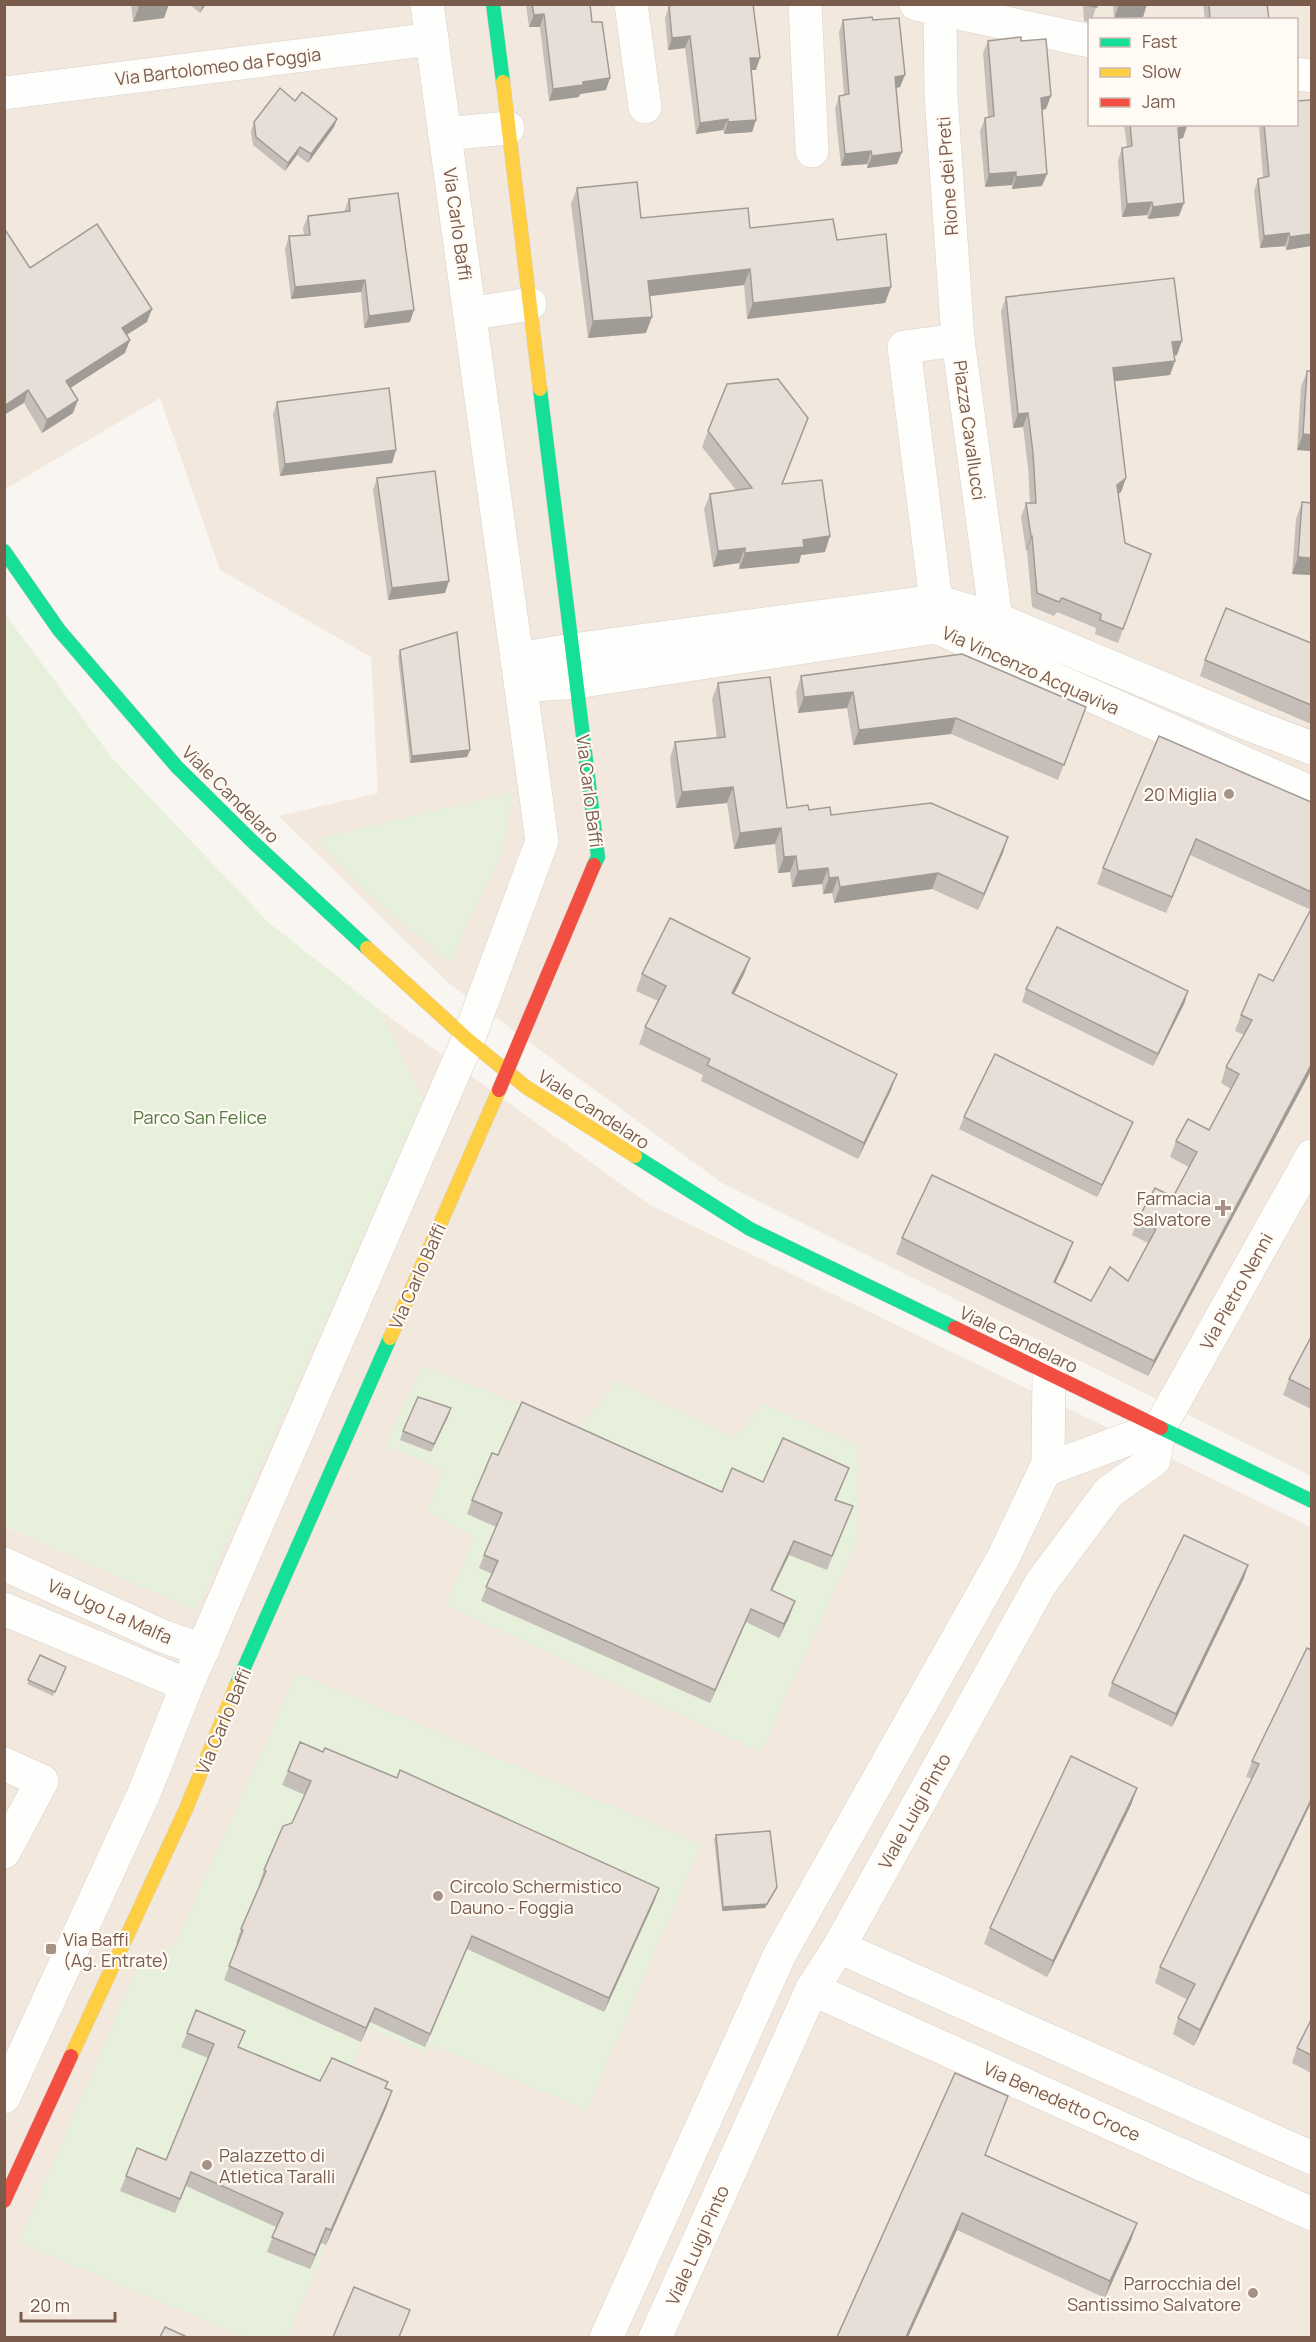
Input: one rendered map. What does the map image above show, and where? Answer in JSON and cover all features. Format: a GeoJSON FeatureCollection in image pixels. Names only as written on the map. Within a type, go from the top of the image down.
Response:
{"type":"FeatureCollection","features":[{"type":"Feature","properties":{"kind":"street","name":"Via Carlo Baffi"},"geometry":{"type":"LineString","coordinates":[[4,2097],[145,1791],[187,1685],[468,1040],[542,841],[427,4]]}},
{"type":"Feature","properties":{"kind":"street","name":"Via Carlo Baffi"},"geometry":{"type":"LineString","coordinates":[[4,2200],[182,1819],[275,1600],[507,1072],[598,857],[493,4]]}},
{"type":"Feature","properties":{"kind":"street"},"geometry":{"type":"LineString","coordinates":[[631,4],[645,107]]}},
{"type":"Feature","properties":{"kind":"street"},"geometry":{"type":"LineString","coordinates":[[805,4],[812,151]]}},
{"type":"Feature","properties":{"kind":"street","name":"Rione dei Preti"},"geometry":{"type":"LineString","coordinates":[[958,340],[941,95],[932,7],[1088,41]]}},
{"type":"Feature","properties":{"kind":"street","name":"Via Bartolomeo da Foggia"},"geometry":{"type":"LineString","coordinates":[[4,93],[432,39]]}},
{"type":"Feature","properties":{"kind":"street"},"geometry":{"type":"LineString","coordinates":[[445,134],[508,128]]}},
{"type":"Feature","properties":{"kind":"street"},"geometry":{"type":"LineString","coordinates":[[470,314],[530,304]]}},
{"type":"Feature","properties":{"kind":"street","name":"Piazza Cavallucci"},"geometry":{"type":"LineString","coordinates":[[936,601],[904,347],[958,340],[988,633]]}},
{"type":"Feature","properties":{"kind":"street","name":"Viale Candelaro"},"geometry":{"type":"LineString","coordinates":[[4,551],[59,630],[177,767],[254,843],[468,1040],[526,1087],[750,1229],[1311,1501]]}},
{"type":"Feature","properties":{"kind":"street","name":"Via Vincenzo Acquaviva"},"geometry":{"type":"LineString","coordinates":[[519,673],[572,650],[936,601],[988,633],[1311,793]]}},
{"type":"Feature","properties":{"kind":"street","name":"Via Vincenzo Acquaviva"},"geometry":{"type":"LineString","coordinates":[[519,673],[576,682],[936,627],[988,633],[1311,748]]}},
{"type":"Feature","properties":{"kind":"street","name":"Via Pietro Nenni"},"geometry":{"type":"LineString","coordinates":[[1160,1427],[1311,1156]]}},
{"type":"Feature","properties":{"kind":"street"},"geometry":{"type":"LineString","coordinates":[[606,2337],[780,1953],[1003,1558],[1048,1464],[1049,1373]]}},
{"type":"Feature","properties":{"kind":"street"},"geometry":{"type":"LineString","coordinates":[[1045,1470],[1160,1427]]}},
{"type":"Feature","properties":{"kind":"street","name":"Viale Luigi Pinto"},"geometry":{"type":"LineString","coordinates":[[656,2337],[812,1989],[839,1947],[1041,1583],[1109,1492],[1154,1460],[1160,1427]]}},
{"type":"Feature","properties":{"kind":"street","name":"Via Ugo La Malfa"},"geometry":{"type":"LineString","coordinates":[[9,1577],[203,1650]]}},
{"type":"Feature","properties":{"kind":"street"},"geometry":{"type":"LineString","coordinates":[[232,1582],[275,1600]]}},
{"type":"Feature","properties":{"kind":"street","name":"Via Ugo La Malfa"},"geometry":{"type":"LineString","coordinates":[[4,1609],[187,1685]]}},
{"type":"Feature","properties":{"kind":"street"},"geometry":{"type":"LineString","coordinates":[[171,1727],[214,1741]]}},
{"type":"Feature","properties":{"kind":"street"},"geometry":{"type":"LineString","coordinates":[[4,1764],[42,1781],[4,1852]]}},
{"type":"Feature","properties":{"kind":"street"},"geometry":{"type":"LineString","coordinates":[[863,1809],[909,1821]]}},
{"type":"Feature","properties":{"kind":"street"},"geometry":{"type":"LineString","coordinates":[[839,1947],[1311,2158]]}},
{"type":"Feature","properties":{"kind":"street","name":"Via Benedetto Croce"},"geometry":{"type":"LineString","coordinates":[[812,1989],[1311,2214]]}},
{"type":"Feature","properties":{"kind":"shaded area"},"geometry":{"type":"Polygon","coordinates":[[[5,5],[1311,5],[1311,1476],[722,1183],[446,981],[279,816],[378,793],[371,657],[220,570],[160,398],[5,489],[5,5]]]}},
{"type":"Feature","properties":{"kind":"shaded area"},"geometry":{"type":"Polygon","coordinates":[[[380,1010],[650,1205],[1311,1527],[1311,2337],[5,2337],[4,1526],[195,1610],[423,1101],[380,1010]]]}},
{"type":"Feature","properties":{"kind":"green space","name":"Parco San Felice"},"geometry":{"type":"Polygon","coordinates":[[[4,613],[113,759],[269,923],[380,1010],[423,1101],[196,1611],[5,1526],[4,613]]]}},
{"type":"Feature","properties":{"kind":"green space"},"geometry":{"type":"Polygon","coordinates":[[[513,792],[502,853],[450,963],[366,892],[316,839],[513,792]]]}},
{"type":"Feature","properties":{"kind":"green space"},"geometry":{"type":"Polygon","coordinates":[[[423,1366],[580,1428],[617,1381],[734,1438],[764,1404],[857,1445],[857,1540],[761,1752],[446,1605],[474,1538],[426,1510],[444,1471],[385,1445],[423,1366]]]}},
{"type":"Feature","properties":{"kind":"green space"},"geometry":{"type":"Polygon","coordinates":[[[297,1673],[701,1844],[587,2110],[430,2044],[426,2053],[350,2021],[367,2029],[350,2069],[395,2088],[287,2337],[244,2337],[19,2242],[139,1964],[156,1971],[168,1944],[174,1947],[297,1673]]]}},
{"type":"Feature","properties":{"kind":"building"},"geometry":{"type":"Polygon","coordinates":[[[139,4],[155,4],[139,7],[139,4]]]}},
{"type":"Feature","properties":{"kind":"building"},"geometry":{"type":"Polygon","coordinates":[[[532,4],[590,4],[592,22],[602,22],[610,78],[553,89],[544,14],[534,15],[532,4]]]}},
{"type":"Feature","properties":{"kind":"building"},"geometry":{"type":"Polygon","coordinates":[[[753,4],[760,58],[750,58],[756,120],[728,122],[728,119],[700,123],[690,36],[672,38],[669,6],[753,4]]]}},
{"type":"Feature","properties":{"kind":"building"},"geometry":{"type":"Polygon","coordinates":[[[1209,4],[1267,4],[1269,18],[1210,18],[1209,4]]]}},
{"type":"Feature","properties":{"kind":"building"},"geometry":{"type":"Polygon","coordinates":[[[872,17],[873,20],[899,18],[905,75],[895,77],[902,152],[872,156],[871,151],[845,154],[839,96],[849,94],[843,20],[872,17]]]}},
{"type":"Feature","properties":{"kind":"building"},"geometry":{"type":"Polygon","coordinates":[[[1021,37],[1021,41],[1046,39],[1051,96],[1041,98],[1047,174],[1016,177],[1016,172],[989,174],[985,118],[994,116],[988,41],[1021,37]]]}},
{"type":"Feature","properties":{"kind":"building"},"geometry":{"type":"Polygon","coordinates":[[[280,88],[295,101],[302,92],[337,119],[311,154],[300,147],[288,163],[256,137],[254,122],[280,88]]]}},
{"type":"Feature","properties":{"kind":"building"},"geometry":{"type":"Polygon","coordinates":[[[1311,100],[1311,234],[1290,237],[1289,233],[1264,236],[1258,179],[1269,176],[1264,126],[1298,126],[1298,101],[1311,100]]]}},
{"type":"Feature","properties":{"kind":"building"},"geometry":{"type":"Polygon","coordinates":[[[1130,126],[1187,126],[1178,128],[1184,203],[1153,207],[1152,202],[1127,204],[1122,148],[1132,146],[1130,126]]]}},
{"type":"Feature","properties":{"kind":"building"},"geometry":{"type":"Polygon","coordinates":[[[637,182],[641,218],[748,208],[750,228],[833,219],[837,240],[886,234],[891,287],[753,303],[750,269],[648,281],[652,317],[593,321],[577,188],[637,182]]]}},
{"type":"Feature","properties":{"kind":"building"},"geometry":{"type":"Polygon","coordinates":[[[398,193],[414,310],[369,316],[365,280],[295,287],[289,236],[310,235],[308,216],[350,211],[349,199],[398,193]]]}},
{"type":"Feature","properties":{"kind":"building"},"geometry":{"type":"Polygon","coordinates":[[[97,224],[152,309],[122,328],[130,340],[66,381],[78,400],[47,420],[28,390],[4,406],[4,228],[30,268],[97,224]]]}},
{"type":"Feature","properties":{"kind":"building"},"geometry":{"type":"Polygon","coordinates":[[[1174,278],[1182,341],[1172,342],[1175,361],[1113,368],[1126,478],[1117,485],[1125,543],[1151,554],[1123,629],[1100,620],[1101,614],[1062,598],[1059,602],[1037,593],[1032,536],[1026,503],[1036,503],[1033,453],[1028,413],[1018,414],[1006,297],[1174,278]]]}},
{"type":"Feature","properties":{"kind":"building"},"geometry":{"type":"Polygon","coordinates":[[[1307,371],[1311,371],[1311,435],[1303,434],[1307,371]]]}},
{"type":"Feature","properties":{"kind":"building"},"geometry":{"type":"Polygon","coordinates":[[[778,379],[808,418],[782,484],[822,480],[830,536],[803,540],[804,547],[745,553],[745,548],[718,551],[710,494],[752,488],[708,431],[727,384],[778,379]]]}},
{"type":"Feature","properties":{"kind":"building"},"geometry":{"type":"Polygon","coordinates":[[[389,388],[396,450],[285,464],[277,402],[389,388]]]}},
{"type":"Feature","properties":{"kind":"building"},"geometry":{"type":"Polygon","coordinates":[[[435,471],[449,581],[392,588],[377,478],[435,471]]]}},
{"type":"Feature","properties":{"kind":"building"},"geometry":{"type":"Polygon","coordinates":[[[1302,502],[1311,503],[1311,558],[1298,557],[1302,502]]]}},
{"type":"Feature","properties":{"kind":"building"},"geometry":{"type":"Polygon","coordinates":[[[1226,608],[1311,643],[1311,705],[1205,660],[1226,608]]]}},
{"type":"Feature","properties":{"kind":"building"},"geometry":{"type":"Polygon","coordinates":[[[457,632],[470,750],[412,756],[400,650],[457,632]]]}},
{"type":"Feature","properties":{"kind":"building"},"geometry":{"type":"Polygon","coordinates":[[[962,654],[1086,707],[1064,765],[956,718],[859,730],[853,692],[804,697],[801,676],[962,654]]]}},
{"type":"Feature","properties":{"kind":"building"},"geometry":{"type":"Polygon","coordinates":[[[770,677],[787,808],[808,805],[809,810],[830,807],[831,815],[931,803],[1008,837],[984,894],[938,873],[840,887],[838,877],[829,878],[828,868],[798,871],[796,856],[784,857],[781,828],[740,833],[733,787],[682,792],[675,742],[725,737],[718,683],[770,677]]]}},
{"type":"Feature","properties":{"kind":"building"},"geometry":{"type":"Polygon","coordinates":[[[1159,736],[1311,802],[1311,892],[1196,839],[1172,897],[1103,868],[1159,736]]]}},
{"type":"Feature","properties":{"kind":"building"},"geometry":{"type":"Polygon","coordinates":[[[1311,909],[1311,1065],[1154,1361],[902,1238],[932,1175],[1073,1242],[1054,1282],[1091,1301],[1110,1267],[1128,1281],[1156,1229],[1138,1219],[1155,1188],[1173,1197],[1197,1152],[1176,1141],[1188,1119],[1209,1130],[1239,1074],[1226,1067],[1252,1020],[1241,1015],[1259,974],[1273,981],[1311,909]]]}},
{"type":"Feature","properties":{"kind":"building"},"geometry":{"type":"Polygon","coordinates":[[[670,918],[750,958],[732,993],[897,1074],[864,1143],[707,1065],[710,1059],[645,1027],[666,986],[642,974],[670,918]]]}},
{"type":"Feature","properties":{"kind":"building"},"geometry":{"type":"Polygon","coordinates":[[[1057,927],[1188,991],[1158,1054],[1026,989],[1057,927]]]}},
{"type":"Feature","properties":{"kind":"building"},"geometry":{"type":"Polygon","coordinates":[[[995,1054],[1133,1122],[1102,1185],[964,1117],[995,1054]]]}},
{"type":"Feature","properties":{"kind":"building"},"geometry":{"type":"Polygon","coordinates":[[[1311,1337],[1311,1390],[1289,1379],[1311,1337]]]}},
{"type":"Feature","properties":{"kind":"building"},"geometry":{"type":"Polygon","coordinates":[[[418,1397],[451,1408],[434,1444],[403,1431],[418,1397]]]}},
{"type":"Feature","properties":{"kind":"building"},"geometry":{"type":"Polygon","coordinates":[[[522,1402],[722,1492],[732,1468],[763,1482],[783,1438],[849,1468],[835,1500],[853,1506],[832,1556],[794,1541],[771,1590],[795,1601],[784,1624],[751,1609],[715,1690],[486,1587],[498,1561],[484,1555],[502,1513],[472,1500],[492,1453],[498,1455],[522,1402]]]}},
{"type":"Feature","properties":{"kind":"building"},"geometry":{"type":"Polygon","coordinates":[[[1184,1535],[1248,1565],[1176,1714],[1112,1683],[1184,1535]]]}},
{"type":"Feature","properties":{"kind":"building"},"geometry":{"type":"Polygon","coordinates":[[[1307,1648],[1311,1650],[1311,1800],[1200,2030],[1178,2018],[1195,1984],[1160,1967],[1259,1764],[1252,1761],[1307,1648]]]}},
{"type":"Feature","properties":{"kind":"building"},"geometry":{"type":"Polygon","coordinates":[[[40,1655],[66,1667],[55,1692],[28,1680],[40,1655]]]}},
{"type":"Feature","properties":{"kind":"building"},"geometry":{"type":"Polygon","coordinates":[[[300,1742],[323,1752],[325,1748],[397,1778],[400,1770],[659,1888],[609,1998],[472,1936],[430,2034],[375,2008],[366,2028],[229,1966],[243,1930],[241,1929],[283,1826],[292,1823],[311,1781],[288,1771],[300,1742]]]}},
{"type":"Feature","properties":{"kind":"building"},"geometry":{"type":"Polygon","coordinates":[[[1071,1756],[1137,1788],[1053,1961],[990,1928],[1071,1756]]]}},
{"type":"Feature","properties":{"kind":"building"},"geometry":{"type":"Polygon","coordinates":[[[770,1831],[777,1887],[767,1904],[723,1907],[716,1835],[770,1831]]]}},
{"type":"Feature","properties":{"kind":"building"},"geometry":{"type":"Polygon","coordinates":[[[196,2010],[245,2031],[238,2047],[320,2081],[332,2058],[388,2082],[385,2088],[392,2091],[331,2230],[326,2228],[315,2255],[272,2237],[283,2213],[191,2172],[180,2199],[126,2176],[137,2148],[166,2160],[214,2044],[187,2033],[196,2010]]]}},
{"type":"Feature","properties":{"kind":"building"},"geometry":{"type":"Polygon","coordinates":[[[1311,2020],[1311,2055],[1297,2048],[1311,2020]]]}},
{"type":"Feature","properties":{"kind":"building"},"geometry":{"type":"Polygon","coordinates":[[[955,2073],[1008,2096],[985,2155],[1137,2223],[1110,2281],[962,2213],[906,2337],[837,2337],[955,2073]]]}},
{"type":"Feature","properties":{"kind":"building"},"geometry":{"type":"Polygon","coordinates":[[[354,2287],[410,2310],[399,2337],[333,2337],[354,2287]]]}},
{"type":"Feature","properties":{"kind":"building"},"geometry":{"type":"Polygon","coordinates":[[[165,2327],[187,2337],[160,2337],[165,2327]]]}},
{"type":"Feature","properties":{"kind":"traffic: fast"},"geometry":{"type":"LineString","coordinates":[[493,4],[503,82]]}},
{"type":"Feature","properties":{"kind":"traffic: fast"},"geometry":{"type":"LineString","coordinates":[[540,389],[598,857],[594,865]]}},
{"type":"Feature","properties":{"kind":"traffic: fast"},"geometry":{"type":"LineString","coordinates":[[4,551],[59,630],[177,767],[254,843],[367,948]]}},
{"type":"Feature","properties":{"kind":"traffic: fast"},"geometry":{"type":"LineString","coordinates":[[635,1156],[750,1229],[955,1328]]}},
{"type":"Feature","properties":{"kind":"traffic: fast"},"geometry":{"type":"LineString","coordinates":[[236,1686],[390,1338]]}},
{"type":"Feature","properties":{"kind":"traffic: fast"},"geometry":{"type":"LineString","coordinates":[[1161,1428],[1312,1501]]}},
{"type":"Feature","properties":{"kind":"traffic: slow"},"geometry":{"type":"LineString","coordinates":[[503,82],[540,389]]}},
{"type":"Feature","properties":{"kind":"traffic: slow"},"geometry":{"type":"LineString","coordinates":[[367,948],[468,1040],[526,1087],[635,1156]]}},
{"type":"Feature","properties":{"kind":"traffic: slow"},"geometry":{"type":"LineString","coordinates":[[390,1338],[499,1090]]}},
{"type":"Feature","properties":{"kind":"traffic: slow"},"geometry":{"type":"LineString","coordinates":[[71,2056],[186,1809],[236,1686]]}},
{"type":"Feature","properties":{"kind":"traffic: jam"},"geometry":{"type":"LineString","coordinates":[[499,1090],[594,865]]}},
{"type":"Feature","properties":{"kind":"traffic: jam"},"geometry":{"type":"LineString","coordinates":[[955,1328],[1161,1428]]}},
{"type":"Feature","properties":{"kind":"traffic: jam"},"geometry":{"type":"LineString","coordinates":[[4,2201],[71,2056]]}},
{"type":"Feature","properties":{"kind":"place","name":"20 Miglia"},"geometry":{"type":"Point","coordinates":[1229,794]}},
{"type":"Feature","properties":{"kind":"place","name":"Farmacia Salvatore"},"geometry":{"type":"Point","coordinates":[1223,1208]}},
{"type":"Feature","properties":{"kind":"place","name":"Circolo Schermistico Dauno - Foggia"},"geometry":{"type":"Point","coordinates":[438,1896]}},
{"type":"Feature","properties":{"kind":"place","name":"Via Baffi (Ag. Entrate)"},"geometry":{"type":"Point","coordinates":[51,1949]}},
{"type":"Feature","properties":{"kind":"place","name":"Palazzetto di Atletica Taralli"},"geometry":{"type":"Point","coordinates":[207,2165]}},
{"type":"Feature","properties":{"kind":"place","name":"Parrocchia del Santissimo Salvatore"},"geometry":{"type":"Point","coordinates":[1253,2293]}}]}
